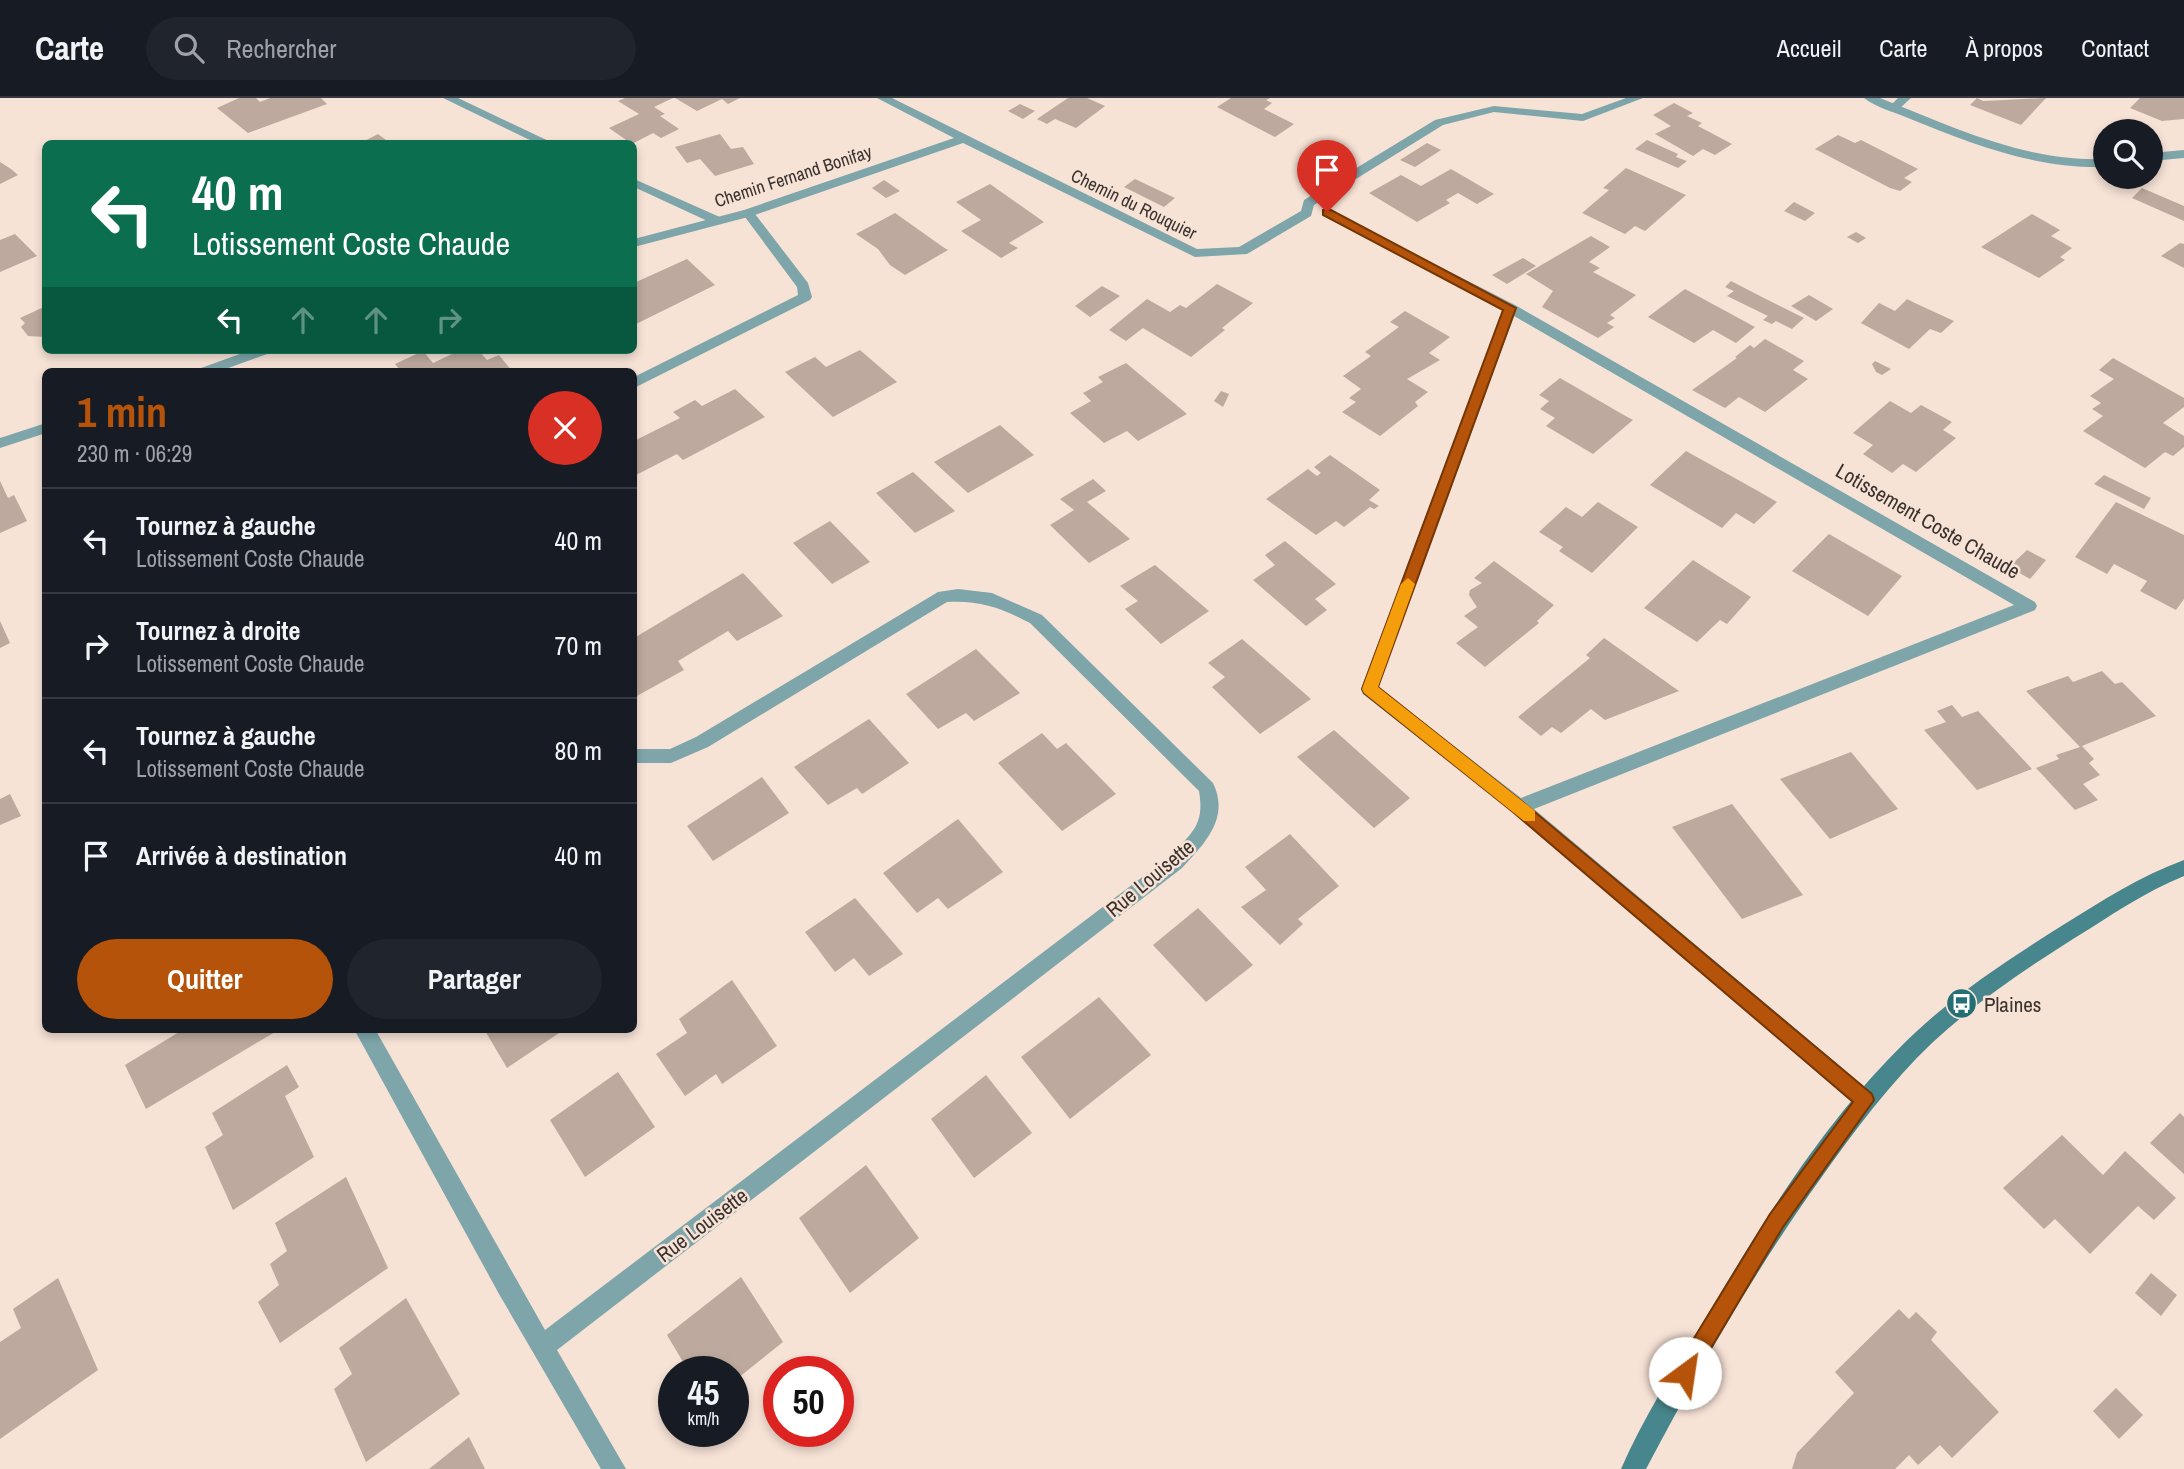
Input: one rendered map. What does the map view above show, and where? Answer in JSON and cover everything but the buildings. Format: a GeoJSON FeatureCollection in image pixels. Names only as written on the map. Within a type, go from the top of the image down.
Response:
{"type":"FeatureCollection","features":[{"type":"Feature","properties":{"kind":"main road"},"geometry":{"type":"LineString","coordinates":[[1633,1469],[1685,1373],[1776,1221],[1865,1100],[1910,1052],[1961,1004],[2117,901],[2184,868]]}},
{"type":"Feature","properties":{"kind":"street"},"geometry":{"type":"LineString","coordinates":[[449,98],[540,140]]}},
{"type":"Feature","properties":{"kind":"street","name":"Chemin du Rouquier"},"geometry":{"type":"LineString","coordinates":[[883,98],[1195,253],[1242,251],[1307,213],[1308,202],[1439,122],[1494,109],[1583,118],[1637,98]]}},
{"type":"Feature","properties":{"kind":"street"},"geometry":{"type":"LineString","coordinates":[[1870,98],[2023,157],[2093,164]]}},
{"type":"Feature","properties":{"kind":"street"},"geometry":{"type":"LineString","coordinates":[[1895,107],[1905,98]]}},
{"type":"Feature","properties":{"kind":"street","name":"Chemin Fernand Bonifay"},"geometry":{"type":"LineString","coordinates":[[637,242],[748,214],[962,139]]}},
{"type":"Feature","properties":{"kind":"street"},"geometry":{"type":"LineString","coordinates":[[2163,157],[2184,154]]}},
{"type":"Feature","properties":{"kind":"street"},"geometry":{"type":"LineString","coordinates":[[637,184],[718,221]]}},
{"type":"Feature","properties":{"kind":"street","name":"Lotissement Coste Chaude"},"geometry":{"type":"LineString","coordinates":[[1327,212],[1510,308],[2029,606],[1519,807]]}},
{"type":"Feature","properties":{"kind":"street"},"geometry":{"type":"LineString","coordinates":[[637,382],[805,298],[803,286],[748,214]]}},
{"type":"Feature","properties":{"kind":"street"},"geometry":{"type":"LineString","coordinates":[[1510,308],[1369,689],[1519,807],[1865,1100]]}},
{"type":"Feature","properties":{"kind":"street"},"geometry":{"type":"LineString","coordinates":[[214,368],[254,354]]}},
{"type":"Feature","properties":{"kind":"street"},"geometry":{"type":"LineString","coordinates":[[2,440],[42,430]]}},
{"type":"Feature","properties":{"kind":"street","name":"Rue Louisette"},"geometry":{"type":"LineString","coordinates":[[542,1347],[1176,862],[1208,827],[1213,812],[1207,788],[1036,619],[1004,601],[977,594],[944,596],[702,742],[671,756],[637,756]]}},
{"type":"Feature","properties":{"kind":"street"},"geometry":{"type":"LineString","coordinates":[[366,1033],[542,1347],[614,1469]]}},
{"type":"Feature","properties":{"kind":"slow traffic"},"geometry":{"type":"LineString","coordinates":[[1408,584],[1369,689],[1529,816]]}},
{"type":"Feature","properties":{"kind":"place","name":"Plaines"},"geometry":{"type":"Point","coordinates":[1961,1004]}},
{"type":"Feature","properties":{"kind":"route"},"geometry":{"type":"LineString","coordinates":[[1327,212],[1510,308],[1369,689],[1519,807],[1865,1100],[1776,1221],[1685,1373]]}}]}
